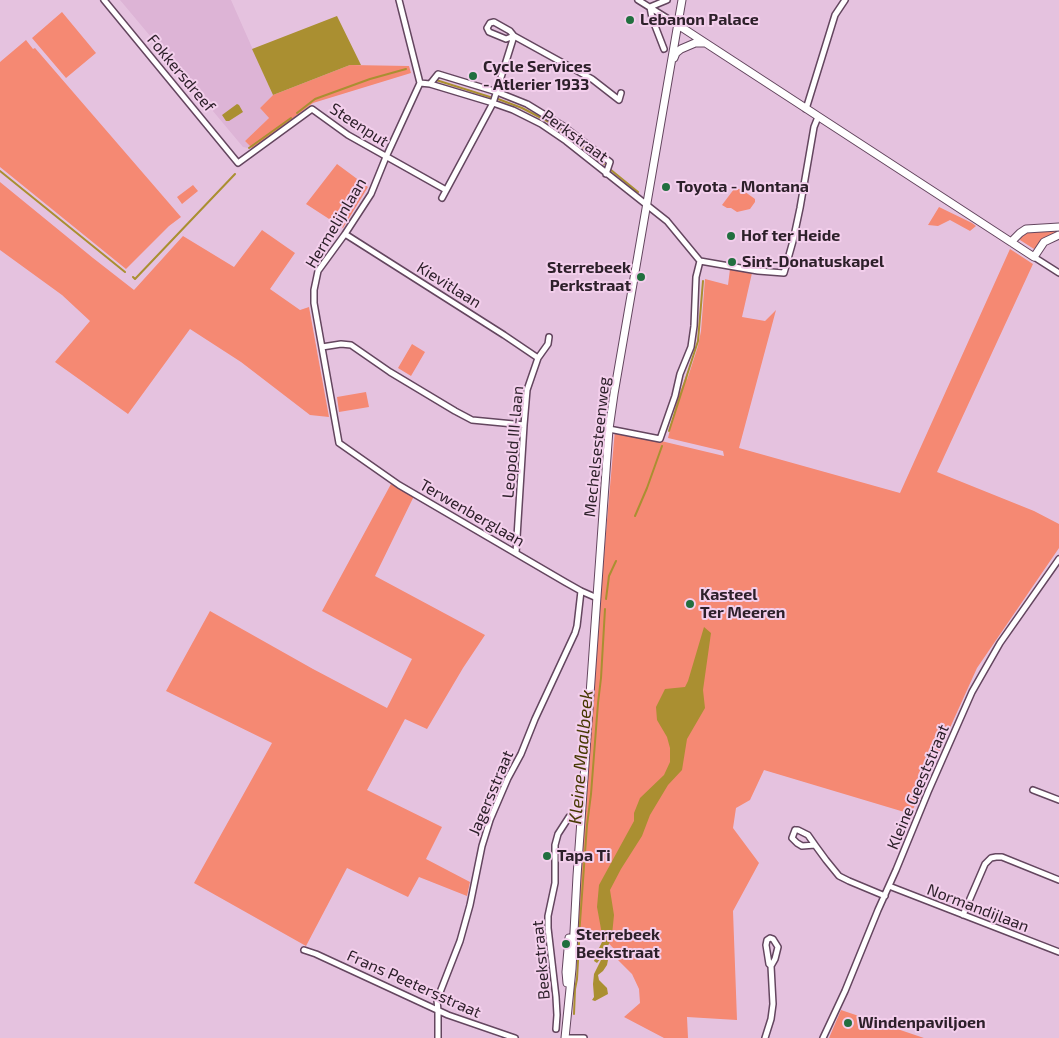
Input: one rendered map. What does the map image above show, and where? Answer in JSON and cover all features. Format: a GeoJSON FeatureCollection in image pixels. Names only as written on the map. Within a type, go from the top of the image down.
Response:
{"type":"FeatureCollection","features":[{"type":"Feature","properties":{"kind":"main road","name":"Mechelsesteenweg"},"geometry":{"type":"LineString","coordinates":[[565,1038],[568,1005],[567,964],[577,876],[609,429],[682,0]]}},
{"type":"Feature","properties":{"kind":"main road"},"geometry":{"type":"LineString","coordinates":[[678,25],[1034,257],[1044,242],[1059,235]]}},
{"type":"Feature","properties":{"kind":"main road"},"geometry":{"type":"LineString","coordinates":[[671,66],[679,50],[695,43],[705,43]]}},
{"type":"Feature","properties":{"kind":"main road"},"geometry":{"type":"LineString","coordinates":[[1011,242],[1026,229],[1059,227]]}},
{"type":"Feature","properties":{"kind":"street","name":"Fokkersdreef"},"geometry":{"type":"LineString","coordinates":[[104,0],[238,163]]}},
{"type":"Feature","properties":{"kind":"street"},"geometry":{"type":"LineString","coordinates":[[399,0],[420,83]]}},
{"type":"Feature","properties":{"kind":"street"},"geometry":{"type":"LineString","coordinates":[[638,0],[678,25]]}},
{"type":"Feature","properties":{"kind":"street"},"geometry":{"type":"LineString","coordinates":[[650,7],[667,0]]}},
{"type":"Feature","properties":{"kind":"street"},"geometry":{"type":"LineString","coordinates":[[806,109],[835,14],[845,0]]}},
{"type":"Feature","properties":{"kind":"street"},"geometry":{"type":"LineString","coordinates":[[650,7],[652,18],[664,49]]}},
{"type":"Feature","properties":{"kind":"street"},"geometry":{"type":"LineString","coordinates":[[514,36],[506,39],[489,32],[487,28],[490,23],[494,22],[510,31],[514,36],[592,79],[619,100],[621,93]]}},
{"type":"Feature","properties":{"kind":"street"},"geometry":{"type":"LineString","coordinates":[[442,198],[493,103],[514,36]]}},
{"type":"Feature","properties":{"kind":"street"},"geometry":{"type":"LineString","coordinates":[[430,84],[438,74],[497,92],[527,104],[577,136],[610,162],[606,174]]}},
{"type":"Feature","properties":{"kind":"street","name":"Perkstraat"},"geometry":{"type":"LineString","coordinates":[[420,83],[430,84],[513,110],[547,128],[667,221],[700,261]]}},
{"type":"Feature","properties":{"kind":"street","name":"Hermelijnlaan"},"geometry":{"type":"LineString","coordinates":[[339,443],[314,303],[314,290],[318,271],[371,194],[420,83]]}},
{"type":"Feature","properties":{"kind":"street","name":"Steenput"},"geometry":{"type":"LineString","coordinates":[[238,163],[312,109],[348,135],[446,190]]}},
{"type":"Feature","properties":{"kind":"street"},"geometry":{"type":"LineString","coordinates":[[609,429],[660,439],[675,396],[680,374],[691,347],[696,277],[700,261],[758,271],[784,273],[793,241],[814,128],[818,117]]}},
{"type":"Feature","properties":{"kind":"street","name":"Kievitlaan"},"geometry":{"type":"LineString","coordinates":[[345,234],[538,358]]}},
{"type":"Feature","properties":{"kind":"street"},"geometry":{"type":"LineString","coordinates":[[1034,257],[1059,273]]}},
{"type":"Feature","properties":{"kind":"street","name":"Leopold III-laan"},"geometry":{"type":"LineString","coordinates":[[516,553],[527,390],[538,358],[548,344],[549,337]]}},
{"type":"Feature","properties":{"kind":"street"},"geometry":{"type":"LineString","coordinates":[[322,347],[341,344],[351,345],[390,372],[472,420],[524,425]]}},
{"type":"Feature","properties":{"kind":"street","name":"Terwenberglaan"},"geometry":{"type":"LineString","coordinates":[[339,443],[399,484],[581,592],[597,598]]}},
{"type":"Feature","properties":{"kind":"street","name":"Kleine Geeststraat"},"geometry":{"type":"LineString","coordinates":[[823,1038],[972,692],[1000,643],[1059,559]]}},
{"type":"Feature","properties":{"kind":"street","name":"Jagersstraat"},"geometry":{"type":"LineString","coordinates":[[438,1038],[437,1000],[460,941],[470,905],[482,846],[490,820],[575,633],[581,592]]}},
{"type":"Feature","properties":{"kind":"street"},"geometry":{"type":"LineString","coordinates":[[1033,790],[1059,800]]}},
{"type":"Feature","properties":{"kind":"street","name":"Beekstraat"},"geometry":{"type":"LineString","coordinates":[[556,1029],[558,1015],[548,928],[548,916],[555,883],[555,845],[558,834],[569,817],[582,811]]}},
{"type":"Feature","properties":{"kind":"street"},"geometry":{"type":"LineString","coordinates":[[816,845],[839,876],[885,896]]}},
{"type":"Feature","properties":{"kind":"street"},"geometry":{"type":"LineString","coordinates":[[963,915],[985,864],[996,856],[1059,880]]}},
{"type":"Feature","properties":{"kind":"street","name":"Normandijlaan"},"geometry":{"type":"LineString","coordinates":[[889,886],[1059,952]]}},
{"type":"Feature","properties":{"kind":"street"},"geometry":{"type":"LineString","coordinates":[[765,1038],[773,1004],[771,966],[769,964],[766,944],[770,938],[773,939],[778,948],[771,966]]}},
{"type":"Feature","properties":{"kind":"street","name":"Frans Peetersstraat"},"geometry":{"type":"LineString","coordinates":[[304,950],[438,1011],[515,1038]]}},
{"type":"Feature","properties":{"kind":"street"},"geometry":{"type":"LineString","coordinates":[[565,1038],[584,1038]]}},
{"type":"Feature","properties":{"kind":"shaded area"},"geometry":{"type":"Polygon","coordinates":[[[120,0],[231,0],[273,95],[260,108],[269,118],[245,141],[253,149],[243,147],[120,0]]]}},
{"type":"Feature","properties":{"kind":"shaded area"},"geometry":{"type":"Polygon","coordinates":[[[62,12],[96,53],[66,78],[32,38],[62,12]]]}},
{"type":"Feature","properties":{"kind":"shaded area"},"geometry":{"type":"Polygon","coordinates":[[[337,16],[361,65],[350,65],[273,95],[252,49],[337,16]]]}},
{"type":"Feature","properties":{"kind":"shaded area"},"geometry":{"type":"Polygon","coordinates":[[[26,40],[33,49],[35,48],[181,217],[169,226],[126,269],[0,167],[0,62],[26,40]]]}},
{"type":"Feature","properties":{"kind":"shaded area"},"geometry":{"type":"Polygon","coordinates":[[[350,65],[409,66],[411,73],[313,103],[253,149],[245,141],[269,118],[260,108],[273,95],[350,65]]]}},
{"type":"Feature","properties":{"kind":"shaded area"},"geometry":{"type":"Polygon","coordinates":[[[237,104],[243,112],[226,121],[222,115],[237,104]]]}},
{"type":"Feature","properties":{"kind":"shaded area"},"geometry":{"type":"Polygon","coordinates":[[[337,164],[368,187],[343,228],[306,204],[337,164]]]}},
{"type":"Feature","properties":{"kind":"shaded area"},"geometry":{"type":"Polygon","coordinates":[[[0,182],[134,290],[183,236],[234,267],[262,230],[295,253],[270,289],[300,310],[309,307],[329,417],[310,415],[241,362],[190,329],[128,414],[55,362],[90,321],[62,295],[0,250],[0,182]]]}},
{"type":"Feature","properties":{"kind":"shaded area"},"geometry":{"type":"Polygon","coordinates":[[[193,185],[198,191],[182,204],[177,197],[193,185]]]}},
{"type":"Feature","properties":{"kind":"shaded area"},"geometry":{"type":"Polygon","coordinates":[[[734,189],[741,189],[755,199],[750,209],[737,212],[722,205],[734,189]]]}},
{"type":"Feature","properties":{"kind":"shaded area"},"geometry":{"type":"Polygon","coordinates":[[[939,207],[976,226],[970,231],[950,220],[938,226],[928,225],[939,207]]]}},
{"type":"Feature","properties":{"kind":"shaded area"},"geometry":{"type":"Polygon","coordinates":[[[1055,230],[1054,234],[1043,240],[1034,249],[1020,240],[1021,235],[1028,231],[1055,230]]]}},
{"type":"Feature","properties":{"kind":"shaded area"},"geometry":{"type":"Polygon","coordinates":[[[1010,249],[1033,264],[937,472],[1034,511],[1059,524],[1059,548],[977,668],[911,814],[764,770],[750,800],[736,808],[733,828],[759,863],[733,911],[737,1020],[687,1017],[688,1038],[664,1038],[624,1017],[640,1003],[639,989],[632,974],[618,960],[615,950],[600,934],[577,928],[594,668],[615,430],[724,456],[723,451],[668,438],[677,400],[688,371],[687,380],[698,346],[705,279],[728,285],[730,269],[752,273],[742,317],[765,321],[776,310],[739,448],[900,493],[1010,249]]]}},
{"type":"Feature","properties":{"kind":"shaded area"},"geometry":{"type":"Polygon","coordinates":[[[412,344],[425,352],[411,376],[398,368],[412,344]]]}},
{"type":"Feature","properties":{"kind":"shaded area"},"geometry":{"type":"Polygon","coordinates":[[[366,392],[369,407],[339,412],[337,397],[366,392]]]}},
{"type":"Feature","properties":{"kind":"shaded area"},"geometry":{"type":"Polygon","coordinates":[[[391,484],[414,496],[375,576],[485,635],[427,729],[405,719],[367,790],[442,827],[426,859],[470,882],[467,896],[419,877],[408,897],[347,868],[306,946],[194,883],[272,743],[166,691],[210,611],[387,708],[412,659],[322,611],[391,484]]]}},
{"type":"Feature","properties":{"kind":"shaded area"},"geometry":{"type":"Polygon","coordinates":[[[704,627],[711,633],[703,690],[705,708],[687,739],[682,770],[668,785],[650,815],[642,836],[610,890],[614,915],[612,935],[606,952],[597,963],[594,961],[603,940],[597,907],[599,885],[634,821],[634,813],[640,798],[664,775],[670,762],[670,748],[667,737],[657,720],[656,707],[665,689],[685,687],[704,627]]]}},
{"type":"Feature","properties":{"kind":"shaded area"},"geometry":{"type":"Polygon","coordinates":[[[607,957],[607,965],[598,975],[599,980],[607,988],[608,994],[595,1001],[592,1000],[594,997],[594,974],[602,958],[607,957]]]}},
{"type":"Feature","properties":{"kind":"shaded area"},"geometry":{"type":"Polygon","coordinates":[[[841,1010],[924,1038],[829,1038],[841,1010]]]}},
{"type":"Feature","properties":{"kind":"waterway"},"geometry":{"type":"LineString","coordinates":[[297,113],[315,99],[370,79],[406,69]]}},
{"type":"Feature","properties":{"kind":"waterway"},"geometry":{"type":"LineString","coordinates":[[436,80],[490,97]]}},
{"type":"Feature","properties":{"kind":"waterway"},"geometry":{"type":"LineString","coordinates":[[498,99],[522,108],[549,122],[604,164]]}},
{"type":"Feature","properties":{"kind":"waterway"},"geometry":{"type":"LineString","coordinates":[[249,148],[291,118]]}},
{"type":"Feature","properties":{"kind":"waterway"},"geometry":{"type":"LineString","coordinates":[[611,170],[638,192]]}},
{"type":"Feature","properties":{"kind":"waterway"},"geometry":{"type":"LineString","coordinates":[[0,171],[125,272]]}},
{"type":"Feature","properties":{"kind":"waterway"},"geometry":{"type":"LineString","coordinates":[[133,277],[135,279],[235,174]]}},
{"type":"Feature","properties":{"kind":"waterway"},"geometry":{"type":"LineString","coordinates":[[669,431],[698,341],[703,281]]}},
{"type":"Feature","properties":{"kind":"waterway"},"geometry":{"type":"LineString","coordinates":[[635,516],[662,446]]}},
{"type":"Feature","properties":{"kind":"waterway","name":"Kleine Maalbeek"},"geometry":{"type":"LineString","coordinates":[[606,599],[609,576],[616,561]]}},
{"type":"Feature","properties":{"kind":"waterway","name":"Kleine Maalbeek"},"geometry":{"type":"LineString","coordinates":[[579,936],[605,609]]}},
{"type":"Feature","properties":{"kind":"waterway","name":"Kleine Maalbeek"},"geometry":{"type":"LineString","coordinates":[[574,1014],[579,943]]}},
{"type":"Feature","properties":{"kind":"place","name":"Lebanon Palace"},"geometry":{"type":"Point","coordinates":[630,20]}},
{"type":"Feature","properties":{"kind":"place","name":"Cycle Services - Atlerier 1933"},"geometry":{"type":"Point","coordinates":[473,76]}},
{"type":"Feature","properties":{"kind":"place","name":"Toyota - Montana"},"geometry":{"type":"Point","coordinates":[666,187]}},
{"type":"Feature","properties":{"kind":"place","name":"Hof ter Heide"},"geometry":{"type":"Point","coordinates":[731,236]}},
{"type":"Feature","properties":{"kind":"place","name":"Sint-Donatuskapel"},"geometry":{"type":"Point","coordinates":[732,262]}},
{"type":"Feature","properties":{"kind":"place","name":"Sterrebeek Perkstraat"},"geometry":{"type":"Point","coordinates":[641,277]}},
{"type":"Feature","properties":{"kind":"place","name":"Kasteel Ter Meeren"},"geometry":{"type":"Point","coordinates":[690,604]}},
{"type":"Feature","properties":{"kind":"place","name":"Tapa Ti"},"geometry":{"type":"Point","coordinates":[547,856]}},
{"type":"Feature","properties":{"kind":"place","name":"Sterrebeek Beekstraat"},"geometry":{"type":"Point","coordinates":[566,944]}},
{"type":"Feature","properties":{"kind":"place","name":"Windenpaviljoen"},"geometry":{"type":"Point","coordinates":[848,1023]}}]}
